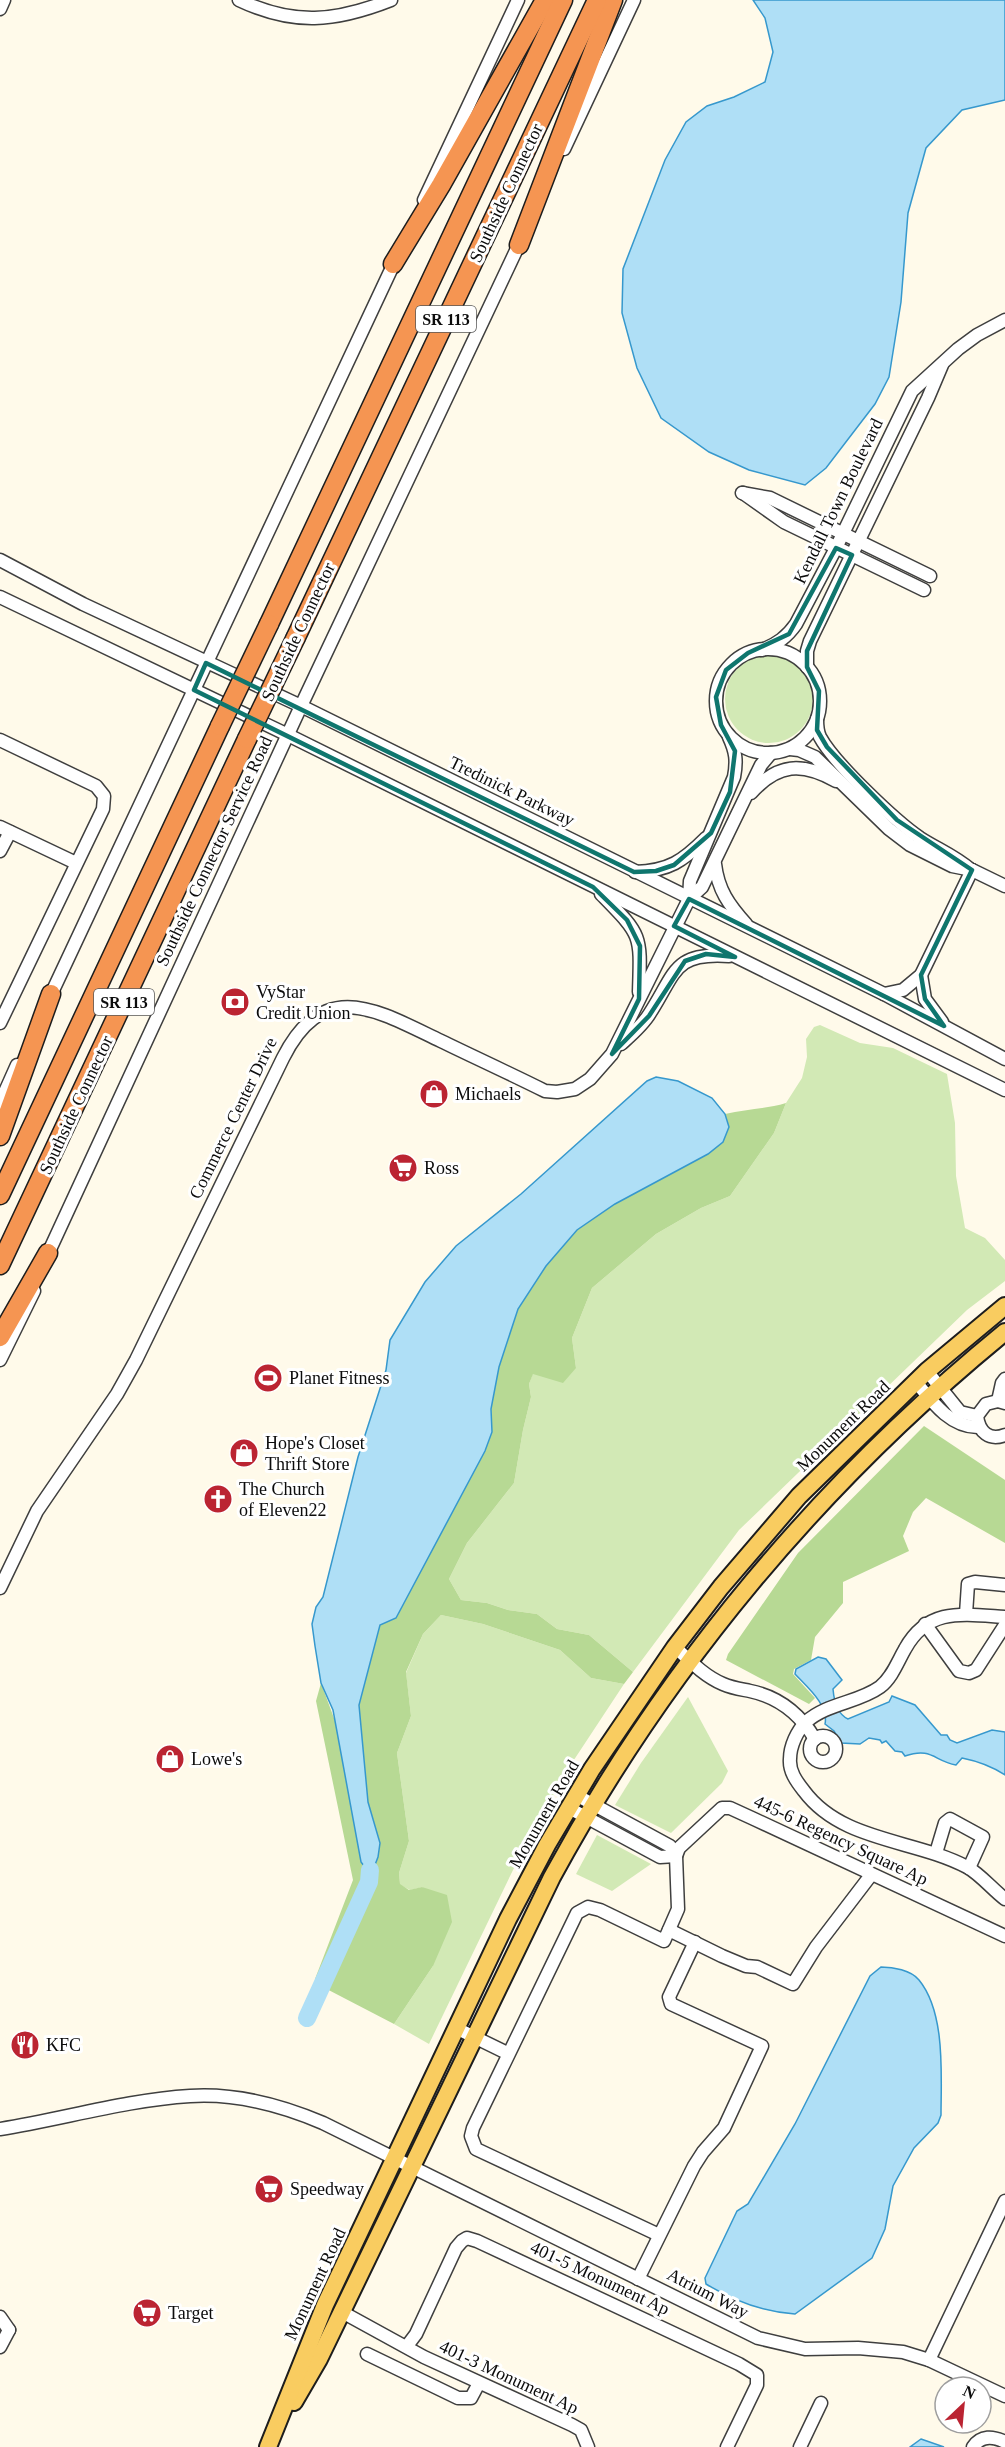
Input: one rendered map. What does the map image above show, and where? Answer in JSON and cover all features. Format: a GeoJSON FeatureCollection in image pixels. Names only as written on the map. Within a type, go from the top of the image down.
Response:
{"type":"FeatureCollection","features":[{"type":"Feature","properties":{"kind":"highway"},"geometry":{"type":"LineString","coordinates":[[393,264],[446,176],[545,0]]}},
{"type":"Feature","properties":{"kind":"highway","name":"Southside Connector"},"geometry":{"type":"LineString","coordinates":[[0,1195],[562,0]]}},
{"type":"Feature","properties":{"kind":"highway","name":"Southside Connector"},"geometry":{"type":"LineString","coordinates":[[0,1265],[597,0]]}},
{"type":"Feature","properties":{"kind":"highway"},"geometry":{"type":"LineString","coordinates":[[519,245],[613,0]]}},
{"type":"Feature","properties":{"kind":"highway"},"geometry":{"type":"LineString","coordinates":[[0,1136],[51,994]]}},
{"type":"Feature","properties":{"kind":"highway"},"geometry":{"type":"LineString","coordinates":[[0,1337],[48,1253]]}},
{"type":"Feature","properties":{"kind":"main road","name":"Monument Road"},"geometry":{"type":"LineString","coordinates":[[271,2446],[316,2325],[511,1913],[572,1801],[637,1700],[721,1587],[799,1496],[922,1376],[1005,1306]]}},
{"type":"Feature","properties":{"kind":"main road","name":"Monument Road"},"geometry":{"type":"LineString","coordinates":[[271,2446],[319,2359],[552,1877],[589,1811],[633,1741],[690,1660],[791,1535],[845,1477],[934,1391],[1005,1332]]}},
{"type":"Feature","properties":{"kind":"street"},"geometry":{"type":"LineString","coordinates":[[0,9],[4,0]]}},
{"type":"Feature","properties":{"kind":"street"},"geometry":{"type":"LineString","coordinates":[[239,0],[289,18],[327,18],[361,11],[391,0]]}},
{"type":"Feature","properties":{"kind":"street"},"geometry":{"type":"LineString","coordinates":[[0,1102],[518,0]]}},
{"type":"Feature","properties":{"kind":"street","name":"Southside Connector Service Road"},"geometry":{"type":"LineString","coordinates":[[0,1360],[29,1305],[48,1253],[301,706],[634,0]]}},
{"type":"Feature","properties":{"kind":"street","name":"Kendall Town Boulevard"},"geometry":{"type":"LineString","coordinates":[[762,650],[789,634],[836,548],[912,391],[977,335],[1005,320]]}},
{"type":"Feature","properties":{"kind":"street","name":"Kendall Town Boulevard"},"geometry":{"type":"LineString","coordinates":[[807,667],[807,651],[810,641],[935,384],[942,364]]}},
{"type":"Feature","properties":{"kind":"street"},"geometry":{"type":"LineString","coordinates":[[924,590],[784,522],[742,493],[770,498],[930,576]]}},
{"type":"Feature","properties":{"kind":"street","name":"Tredinick Parkway"},"geometry":{"type":"LineString","coordinates":[[0,560],[83,604],[301,706],[884,994],[1005,1059]]}},
{"type":"Feature","properties":{"kind":"street"},"geometry":{"type":"LineString","coordinates":[[0,597],[288,735],[1005,1090]]}},
{"type":"Feature","properties":{"kind":"street"},"geometry":{"type":"LineString","coordinates":[[972,870],[952,866],[910,845],[889,829],[815,757],[800,750],[790,749],[771,753],[748,750],[729,736],[716,711],[719,683],[726,670],[735,660],[748,653],[762,650],[786,653],[807,667],[819,691],[817,730],[826,746],[876,800],[920,838],[956,857],[972,870],[1005,886]]}},
{"type":"Feature","properties":{"kind":"street"},"geometry":{"type":"LineString","coordinates":[[790,749],[811,731],[817,719]]}},
{"type":"Feature","properties":{"kind":"street","name":"Commerce Center Drive"},"geometry":{"type":"LineString","coordinates":[[0,1587],[37,1511],[117,1394],[136,1360],[283,1058],[300,1028],[323,1012],[350,1007],[366,1008],[393,1018],[545,1091],[575,1089],[590,1079],[612,1054],[688,899],[690,882],[734,777],[737,763],[729,736]]}},
{"type":"Feature","properties":{"kind":"street"},"geometry":{"type":"LineString","coordinates":[[0,741],[96,786],[104,796],[103,809],[0,1023]]}},
{"type":"Feature","properties":{"kind":"street","name":"Commerce Center Drive"},"geometry":{"type":"LineString","coordinates":[[688,899],[702,887],[761,765],[771,753]]}},
{"type":"Feature","properties":{"kind":"street"},"geometry":{"type":"LineString","coordinates":[[746,799],[761,782],[782,770],[792,768],[808,768],[844,785]]}},
{"type":"Feature","properties":{"kind":"street"},"geometry":{"type":"LineString","coordinates":[[0,851],[5,829],[76,863]]}},
{"type":"Feature","properties":{"kind":"street"},"geometry":{"type":"LineString","coordinates":[[634,872],[656,871],[674,865],[693,851],[711,833]]}},
{"type":"Feature","properties":{"kind":"street"},"geometry":{"type":"LineString","coordinates":[[715,862],[720,890],[727,903],[750,929]]}},
{"type":"Feature","properties":{"kind":"street"},"geometry":{"type":"LineString","coordinates":[[884,994],[903,990],[921,975],[972,870]]}},
{"type":"Feature","properties":{"kind":"street"},"geometry":{"type":"LineString","coordinates":[[594,887],[627,920],[639,938],[639,999]]}},
{"type":"Feature","properties":{"kind":"street"},"geometry":{"type":"LineString","coordinates":[[612,1054],[649,1016],[672,975],[685,961],[706,954],[735,957]]}},
{"type":"Feature","properties":{"kind":"street"},"geometry":{"type":"LineString","coordinates":[[921,975],[925,999],[944,1026]]}},
{"type":"Feature","properties":{"kind":"street"},"geometry":{"type":"LineString","coordinates":[[922,1376],[954,1421],[961,1425],[978,1421]]}},
{"type":"Feature","properties":{"kind":"street"},"geometry":{"type":"LineString","coordinates":[[978,1421],[986,1404],[1001,1402],[1002,1383],[1005,1379]]}},
{"type":"Feature","properties":{"kind":"street"},"geometry":{"type":"LineString","coordinates":[[978,1421],[985,1434],[1002,1440]]}},
{"type":"Feature","properties":{"kind":"street"},"geometry":{"type":"LineString","coordinates":[[966,1614],[968,1584],[975,1582],[1005,1585]]}},
{"type":"Feature","properties":{"kind":"street"},"geometry":{"type":"LineString","coordinates":[[1005,1617],[966,1614],[934,1619],[925,1624],[911,1638],[883,1684],[871,1693],[821,1712],[806,1722],[796,1736],[790,1753],[789,1767],[796,1782],[823,1812],[876,1837],[936,1853],[969,1868],[1005,1899]]}},
{"type":"Feature","properties":{"kind":"street"},"geometry":{"type":"LineString","coordinates":[[925,1624],[959,1671],[969,1673],[976,1670],[1005,1625]]}},
{"type":"Feature","properties":{"kind":"street"},"geometry":{"type":"LineString","coordinates":[[675,1647],[720,1683],[769,1696],[786,1706],[806,1722],[815,1739]]}},
{"type":"Feature","properties":{"kind":"street"},"geometry":{"type":"LineString","coordinates":[[572,1801],[629,1840],[660,1857],[676,1856]]}},
{"type":"Feature","properties":{"kind":"street","name":"445-6 Regency Square Ap"},"geometry":{"type":"LineString","coordinates":[[676,1856],[679,1848],[711,1817],[722,1808],[730,1808],[1005,1936]]}},
{"type":"Feature","properties":{"kind":"street"},"geometry":{"type":"LineString","coordinates":[[589,1811],[635,1828],[670,1846],[676,1856],[678,1909],[666,1936]]}},
{"type":"Feature","properties":{"kind":"street"},"geometry":{"type":"LineString","coordinates":[[936,1853],[945,1823],[950,1819],[956,1821],[984,1837],[969,1868]]}},
{"type":"Feature","properties":{"kind":"street"},"geometry":{"type":"LineString","coordinates":[[629,1840],[635,1828]]}},
{"type":"Feature","properties":{"kind":"street"},"geometry":{"type":"LineString","coordinates":[[659,2235],[476,2149],[471,2136],[472,2127],[577,1913],[588,1907],[600,1910],[666,1936],[695,1942],[746,1966],[757,1967],[793,1984],[816,1947],[871,1875]]}},
{"type":"Feature","properties":{"kind":"street"},"geometry":{"type":"LineString","coordinates":[[638,2279],[694,2166],[724,2128],[762,2046],[671,2004],[669,1997],[695,1942]]}},
{"type":"Feature","properties":{"kind":"street"},"geometry":{"type":"LineString","coordinates":[[456,2028],[507,2054]]}},
{"type":"Feature","properties":{"kind":"street","name":"Atrium Way"},"geometry":{"type":"LineString","coordinates":[[0,2129],[153,2100],[191,2096],[226,2096],[255,2100],[297,2112],[395,2157],[410,2168],[758,2338],[784,2346],[805,2349],[880,2348],[910,2354],[1004,2392]]}},
{"type":"Feature","properties":{"kind":"street"},"geometry":{"type":"LineString","coordinates":[[929,2360],[1005,2201]]}},
{"type":"Feature","properties":{"kind":"street","name":"401-5 Monument Ap"},"geometry":{"type":"LineString","coordinates":[[407,2346],[416,2334],[456,2248],[467,2238],[477,2241],[739,2364],[757,2375],[757,2385],[727,2447]]}},
{"type":"Feature","properties":{"kind":"street","name":"401-3 Monument Ap"},"geometry":{"type":"LineString","coordinates":[[342,2312],[479,2383],[572,2425],[580,2430],[588,2447]]}},
{"type":"Feature","properties":{"kind":"street"},"geometry":{"type":"LineString","coordinates":[[0,2317],[5,2328],[0,2347]]}},
{"type":"Feature","properties":{"kind":"street"},"geometry":{"type":"LineString","coordinates":[[367,2354],[458,2398],[471,2398],[479,2383]]}},
{"type":"Feature","properties":{"kind":"street"},"geometry":{"type":"LineString","coordinates":[[800,2447],[821,2403]]}},
{"type":"Feature","properties":{"kind":"street"},"geometry":{"type":"LineString","coordinates":[[973,2447],[981,2438],[992,2437],[1005,2442]]}},
{"type":"Feature","properties":{"kind":"highlighted area"},"geometry":{"type":"Polygon","coordinates":[[[836,548],[852,555],[807,651],[807,667],[819,691],[817,730],[827,747],[897,820],[972,870],[921,975],[925,999],[944,1026],[689,899],[674,926],[735,957],[706,954],[685,961],[649,1016],[612,1054],[639,999],[640,946],[627,920],[593,887],[194,690],[206,663],[634,872],[656,871],[674,865],[711,833],[730,792],[735,751],[721,725],[716,697],[726,670],[748,653],[789,634],[836,548]]]}},
{"type":"Feature","properties":{"kind":"green space"},"geometry":{"type":"Polygon","coordinates":[[[769,655],[786,659],[800,668],[809,682],[813,699],[809,716],[800,730],[786,739],[769,743],[752,739],[738,730],[729,716],[725,699],[729,682],[738,668],[752,659],[769,655]]]}},
{"type":"Feature","properties":{"kind":"green space"},"geometry":{"type":"Polygon","coordinates":[[[820,1025],[860,1043],[893,1048],[947,1074],[955,1123],[956,1176],[965,1228],[985,1238],[1005,1260],[1005,1281],[967,1310],[739,1530],[633,1672],[589,1635],[557,1629],[537,1614],[461,1600],[449,1579],[467,1543],[514,1483],[531,1397],[529,1384],[533,1373],[576,1368],[572,1338],[592,1288],[656,1234],[701,1208],[730,1196],[774,1133],[786,1103],[802,1078],[807,1057],[806,1039],[814,1027],[820,1025]]]}},
{"type":"Feature","properties":{"kind":"green space"},"geometry":{"type":"Polygon","coordinates":[[[786,1103],[774,1133],[730,1196],[701,1208],[656,1234],[592,1288],[572,1338],[576,1368],[563,1383],[533,1374],[529,1384],[531,1397],[514,1483],[467,1543],[449,1579],[461,1600],[537,1614],[557,1629],[589,1635],[633,1672],[624,1684],[591,1678],[560,1650],[483,1624],[441,1615],[423,1634],[406,1672],[411,1716],[397,1753],[409,1841],[399,1873],[400,1884],[409,1890],[422,1887],[447,1895],[452,1922],[433,1966],[394,2024],[317,1984],[315,1979],[353,1880],[316,1701],[321,1683],[380,1843],[368,1802],[359,1705],[380,1625],[396,1617],[485,1451],[492,1432],[491,1409],[499,1367],[518,1309],[546,1266],[577,1230],[615,1204],[708,1154],[729,1127],[725,1114],[786,1103]]]}},
{"type":"Feature","properties":{"kind":"green space"},"geometry":{"type":"Polygon","coordinates":[[[924,1426],[1005,1480],[1005,1543],[926,1498],[913,1512],[903,1536],[909,1551],[843,1582],[843,1603],[815,1637],[811,1660],[794,1669],[793,1674],[815,1698],[809,1704],[726,1660],[798,1553],[924,1426]]]}},
{"type":"Feature","properties":{"kind":"green space"},"geometry":{"type":"Polygon","coordinates":[[[441,1615],[483,1624],[560,1650],[591,1678],[624,1684],[564,1775],[513,1870],[429,2044],[394,2024],[433,1966],[423,1887],[410,1890],[400,1885],[399,1873],[409,1841],[397,1753],[411,1716],[406,1673],[423,1634],[441,1615]]]}},
{"type":"Feature","properties":{"kind":"green space"},"geometry":{"type":"Polygon","coordinates":[[[688,1697],[728,1771],[722,1783],[671,1833],[615,1805],[641,1763],[688,1697]]]}},
{"type":"Feature","properties":{"kind":"green space"},"geometry":{"type":"Polygon","coordinates":[[[597,1835],[651,1864],[612,1891],[576,1874],[597,1835]]]}},
{"type":"Feature","properties":{"kind":"water"},"geometry":{"type":"Polygon","coordinates":[[[753,0],[1005,0],[1005,100],[962,110],[926,148],[908,213],[901,302],[889,377],[875,404],[826,468],[805,485],[749,470],[709,452],[661,418],[637,368],[622,313],[623,269],[665,160],[686,122],[707,106],[734,97],[765,82],[773,52],[765,18],[753,0]]]}},
{"type":"Feature","properties":{"kind":"water"},"geometry":{"type":"Polygon","coordinates":[[[656,1077],[678,1081],[712,1098],[725,1114],[729,1127],[723,1142],[708,1154],[615,1204],[577,1230],[546,1266],[518,1309],[499,1367],[491,1409],[492,1432],[485,1451],[396,1618],[380,1625],[359,1705],[368,1802],[380,1843],[373,1870],[367,1870],[361,1862],[333,1710],[321,1683],[312,1624],[316,1607],[323,1597],[358,1457],[386,1370],[390,1340],[425,1282],[456,1246],[521,1194],[647,1081],[656,1077]]]}},
{"type":"Feature","properties":{"kind":"water"},"geometry":{"type":"Polygon","coordinates":[[[818,1657],[826,1659],[842,1680],[833,1689],[837,1707],[844,1717],[848,1719],[889,1702],[892,1696],[915,1705],[941,1735],[947,1735],[950,1740],[957,1743],[992,1730],[1005,1732],[1005,1775],[985,1765],[962,1758],[956,1765],[927,1754],[905,1756],[902,1752],[895,1751],[886,1741],[882,1743],[880,1740],[869,1738],[860,1744],[841,1743],[834,1731],[825,1724],[824,1710],[820,1703],[795,1674],[796,1669],[818,1657]]]}},
{"type":"Feature","properties":{"kind":"water"},"geometry":{"type":"Polygon","coordinates":[[[881,1967],[902,1970],[916,1977],[928,1994],[934,2010],[941,2064],[941,2115],[938,2123],[914,2148],[893,2186],[885,2229],[872,2258],[795,2314],[771,2311],[727,2296],[706,2284],[705,2278],[737,2211],[748,2204],[795,2124],[870,1976],[881,1967]]]}},
{"type":"Feature","properties":{"kind":"water"},"geometry":{"type":"Polygon","coordinates":[[[921,2439],[944,2447],[910,2447],[921,2439]]]}},
{"type":"Feature","properties":{"kind":"waterway"},"geometry":{"type":"LineString","coordinates":[[307,2018],[369,1882],[370,1870]]}},
{"type":"Feature","properties":{"kind":"place","name":"VyStar Credit Union"},"geometry":{"type":"Point","coordinates":[235,1002]}},
{"type":"Feature","properties":{"kind":"place","name":"Michaels"},"geometry":{"type":"Point","coordinates":[434,1094]}},
{"type":"Feature","properties":{"kind":"place","name":"Ross"},"geometry":{"type":"Point","coordinates":[403,1168]}},
{"type":"Feature","properties":{"kind":"place","name":"Planet Fitness"},"geometry":{"type":"Point","coordinates":[268,1378]}},
{"type":"Feature","properties":{"kind":"place","name":"Hope's Closet Thrift Store"},"geometry":{"type":"Point","coordinates":[244,1453]}},
{"type":"Feature","properties":{"kind":"place","name":"The Church of Eleven22"},"geometry":{"type":"Point","coordinates":[218,1499]}},
{"type":"Feature","properties":{"kind":"place","name":"Lowe's"},"geometry":{"type":"Point","coordinates":[170,1759]}},
{"type":"Feature","properties":{"kind":"place","name":"KFC"},"geometry":{"type":"Point","coordinates":[25,2045]}},
{"type":"Feature","properties":{"kind":"place","name":"Speedway"},"geometry":{"type":"Point","coordinates":[269,2189]}},
{"type":"Feature","properties":{"kind":"place","name":"Target"},"geometry":{"type":"Point","coordinates":[147,2313]}}]}
